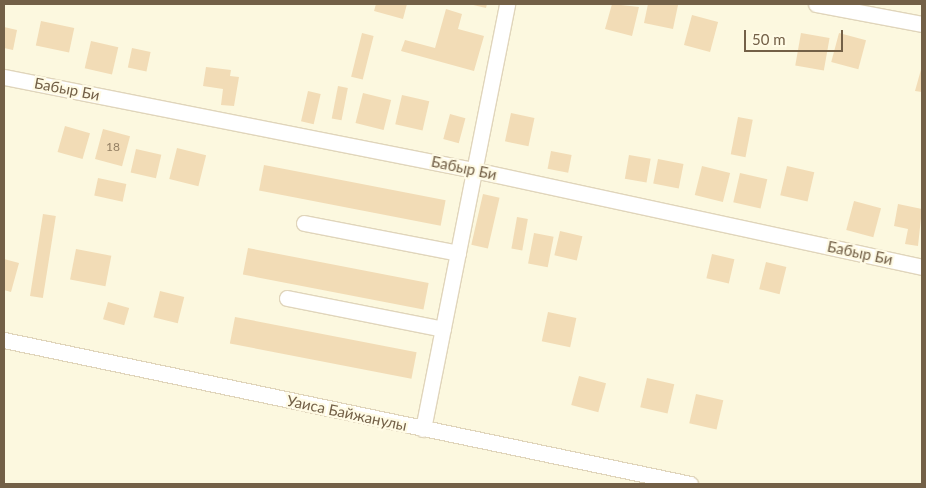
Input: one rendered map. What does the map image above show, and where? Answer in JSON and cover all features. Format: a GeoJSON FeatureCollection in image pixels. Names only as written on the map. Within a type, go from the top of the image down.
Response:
{"type":"FeatureCollection","features":[{"type":"Feature","properties":{"kind":"street"},"geometry":{"type":"LineString","coordinates":[[423,429],[507,4]]}},
{"type":"Feature","properties":{"kind":"street"},"geometry":{"type":"LineString","coordinates":[[816,4],[922,24]]}},
{"type":"Feature","properties":{"kind":"street","name":"Бабыр Би"},"geometry":{"type":"LineString","coordinates":[[4,77],[474,170],[922,267]]}},
{"type":"Feature","properties":{"kind":"street"},"geometry":{"type":"LineString","coordinates":[[304,223],[458,253]]}},
{"type":"Feature","properties":{"kind":"street"},"geometry":{"type":"LineString","coordinates":[[287,298],[442,329]]}},
{"type":"Feature","properties":{"kind":"street","name":"Уаиса Байжанулы"},"geometry":{"type":"LineString","coordinates":[[4,340],[690,484]]}},
{"type":"Feature","properties":{"kind":"building"},"geometry":{"type":"Polygon","coordinates":[[[376,4],[407,4],[403,19],[374,11],[376,4]]]}},
{"type":"Feature","properties":{"kind":"building"},"geometry":{"type":"Polygon","coordinates":[[[469,4],[487,4],[486,8],[469,4]]]}},
{"type":"Feature","properties":{"kind":"building"},"geometry":{"type":"Polygon","coordinates":[[[612,4],[639,7],[632,36],[605,29],[612,4]]]}},
{"type":"Feature","properties":{"kind":"building"},"geometry":{"type":"Polygon","coordinates":[[[648,4],[678,5],[673,29],[644,23],[648,4]]]}},
{"type":"Feature","properties":{"kind":"building"},"geometry":{"type":"Polygon","coordinates":[[[446,9],[462,14],[458,29],[484,36],[474,71],[401,51],[405,40],[435,48],[446,9]]]}},
{"type":"Feature","properties":{"kind":"building"},"geometry":{"type":"Polygon","coordinates":[[[692,15],[718,22],[710,52],[684,45],[692,15]]]}},
{"type":"Feature","properties":{"kind":"building"},"geometry":{"type":"Polygon","coordinates":[[[41,21],[74,28],[69,53],[36,45],[41,21]]]}},
{"type":"Feature","properties":{"kind":"building"},"geometry":{"type":"Polygon","coordinates":[[[4,27],[17,30],[13,50],[4,48],[4,27]]]}},
{"type":"Feature","properties":{"kind":"building"},"geometry":{"type":"Polygon","coordinates":[[[362,33],[374,36],[363,80],[351,77],[362,33]]]}},
{"type":"Feature","properties":{"kind":"building"},"geometry":{"type":"Polygon","coordinates":[[[801,33],[830,38],[824,71],[795,65],[801,33]]]}},
{"type":"Feature","properties":{"kind":"building"},"geometry":{"type":"Polygon","coordinates":[[[839,33],[866,40],[858,69],[831,62],[839,33]]]}},
{"type":"Feature","properties":{"kind":"building"},"geometry":{"type":"Polygon","coordinates":[[[91,41],[118,47],[112,75],[85,68],[91,41]]]}},
{"type":"Feature","properties":{"kind":"building"},"geometry":{"type":"Polygon","coordinates":[[[132,48],[151,52],[146,72],[128,68],[132,48]]]}},
{"type":"Feature","properties":{"kind":"building"},"geometry":{"type":"Polygon","coordinates":[[[922,66],[922,92],[915,91],[922,66]]]}},
{"type":"Feature","properties":{"kind":"building"},"geometry":{"type":"Polygon","coordinates":[[[206,67],[231,70],[230,76],[239,77],[234,106],[221,105],[223,89],[203,86],[206,67]]]}},
{"type":"Feature","properties":{"kind":"building"},"geometry":{"type":"Polygon","coordinates":[[[338,86],[348,88],[342,120],[332,118],[338,86]]]}},
{"type":"Feature","properties":{"kind":"building"},"geometry":{"type":"Polygon","coordinates":[[[308,91],[321,94],[314,124],[301,121],[308,91]]]}},
{"type":"Feature","properties":{"kind":"building"},"geometry":{"type":"Polygon","coordinates":[[[363,93],[391,100],[384,130],[356,123],[363,93]]]}},
{"type":"Feature","properties":{"kind":"building"},"geometry":{"type":"Polygon","coordinates":[[[402,95],[429,101],[423,131],[395,124],[402,95]]]}},
{"type":"Feature","properties":{"kind":"building"},"geometry":{"type":"Polygon","coordinates":[[[511,113],[534,118],[528,146],[505,141],[511,113]]]}},
{"type":"Feature","properties":{"kind":"building"},"geometry":{"type":"Polygon","coordinates":[[[450,114],[465,118],[459,143],[443,139],[450,114]]]}},
{"type":"Feature","properties":{"kind":"building"},"geometry":{"type":"Polygon","coordinates":[[[738,117],[753,120],[745,157],[731,154],[738,117]]]}},
{"type":"Feature","properties":{"kind":"building"},"geometry":{"type":"Polygon","coordinates":[[[65,126],[90,133],[83,159],[58,152],[65,126]]]}},
{"type":"Feature","properties":{"kind":"building"},"geometry":{"type":"Polygon","coordinates":[[[103,129],[130,136],[122,166],[95,159],[103,129]]]}},
{"type":"Feature","properties":{"kind":"building"},"geometry":{"type":"Polygon","coordinates":[[[177,148],[206,155],[198,186],[169,179],[177,148]]]}},
{"type":"Feature","properties":{"kind":"building"},"geometry":{"type":"Polygon","coordinates":[[[136,149],[161,155],[156,178],[131,172],[136,149]]]}},
{"type":"Feature","properties":{"kind":"building"},"geometry":{"type":"Polygon","coordinates":[[[551,151],[572,155],[568,173],[548,169],[551,151]]]}},
{"type":"Feature","properties":{"kind":"building"},"geometry":{"type":"Polygon","coordinates":[[[629,155],[651,159],[646,182],[625,179],[629,155]]]}},
{"type":"Feature","properties":{"kind":"building"},"geometry":{"type":"Polygon","coordinates":[[[658,159],[684,164],[679,189],[653,184],[658,159]]]}},
{"type":"Feature","properties":{"kind":"building"},"geometry":{"type":"Polygon","coordinates":[[[264,165],[446,200],[441,226],[259,191],[264,165]]]}},
{"type":"Feature","properties":{"kind":"building"},"geometry":{"type":"Polygon","coordinates":[[[702,166],[730,173],[723,202],[695,195],[702,166]]]}},
{"type":"Feature","properties":{"kind":"building"},"geometry":{"type":"Polygon","coordinates":[[[787,166],[814,172],[808,202],[780,195],[787,166]]]}},
{"type":"Feature","properties":{"kind":"building"},"geometry":{"type":"Polygon","coordinates":[[[740,173],[767,179],[761,209],[733,202],[740,173]]]}},
{"type":"Feature","properties":{"kind":"building"},"geometry":{"type":"Polygon","coordinates":[[[98,178],[126,184],[123,202],[94,196],[98,178]]]}},
{"type":"Feature","properties":{"kind":"building"},"geometry":{"type":"Polygon","coordinates":[[[483,194],[500,198],[488,248],[471,245],[483,194]]]}},
{"type":"Feature","properties":{"kind":"building"},"geometry":{"type":"Polygon","coordinates":[[[854,201],[881,208],[873,237],[846,230],[854,201]]]}},
{"type":"Feature","properties":{"kind":"building"},"geometry":{"type":"Polygon","coordinates":[[[898,204],[922,209],[918,246],[905,244],[908,229],[894,226],[898,204]]]}},
{"type":"Feature","properties":{"kind":"building"},"geometry":{"type":"Polygon","coordinates":[[[43,214],[56,216],[43,298],[30,296],[43,214]]]}},
{"type":"Feature","properties":{"kind":"building"},"geometry":{"type":"Polygon","coordinates":[[[517,217],[528,219],[522,250],[511,249],[517,217]]]}},
{"type":"Feature","properties":{"kind":"building"},"geometry":{"type":"Polygon","coordinates":[[[560,231],[582,236],[577,261],[554,255],[560,231]]]}},
{"type":"Feature","properties":{"kind":"building"},"geometry":{"type":"Polygon","coordinates":[[[534,233],[554,237],[548,267],[528,263],[534,233]]]}},
{"type":"Feature","properties":{"kind":"building"},"geometry":{"type":"Polygon","coordinates":[[[248,248],[429,283],[423,310],[243,275],[248,248]]]}},
{"type":"Feature","properties":{"kind":"building"},"geometry":{"type":"Polygon","coordinates":[[[76,249],[111,256],[105,286],[70,279],[76,249]]]}},
{"type":"Feature","properties":{"kind":"building"},"geometry":{"type":"Polygon","coordinates":[[[712,254],[734,259],[729,284],[706,278],[712,254]]]}},
{"type":"Feature","properties":{"kind":"building"},"geometry":{"type":"Polygon","coordinates":[[[4,259],[19,263],[11,292],[4,290],[4,259]]]}},
{"type":"Feature","properties":{"kind":"building"},"geometry":{"type":"Polygon","coordinates":[[[766,262],[786,267],[780,294],[759,289],[766,262]]]}},
{"type":"Feature","properties":{"kind":"building"},"geometry":{"type":"Polygon","coordinates":[[[160,291],[184,297],[178,323],[153,317],[160,291]]]}},
{"type":"Feature","properties":{"kind":"building"},"geometry":{"type":"Polygon","coordinates":[[[108,302],[129,308],[124,325],[103,319],[108,302]]]}},
{"type":"Feature","properties":{"kind":"building"},"geometry":{"type":"Polygon","coordinates":[[[548,312],[576,318],[570,347],[542,341],[548,312]]]}},
{"type":"Feature","properties":{"kind":"building"},"geometry":{"type":"Polygon","coordinates":[[[235,317],[417,352],[411,379],[230,344],[235,317]]]}},
{"type":"Feature","properties":{"kind":"building"},"geometry":{"type":"Polygon","coordinates":[[[579,376],[606,383],[598,412],[571,405],[579,376]]]}},
{"type":"Feature","properties":{"kind":"building"},"geometry":{"type":"Polygon","coordinates":[[[647,378],[674,384],[668,414],[640,407],[647,378]]]}},
{"type":"Feature","properties":{"kind":"building"},"geometry":{"type":"Polygon","coordinates":[[[696,394],[723,400],[717,430],[689,423],[696,394]]]}}]}
